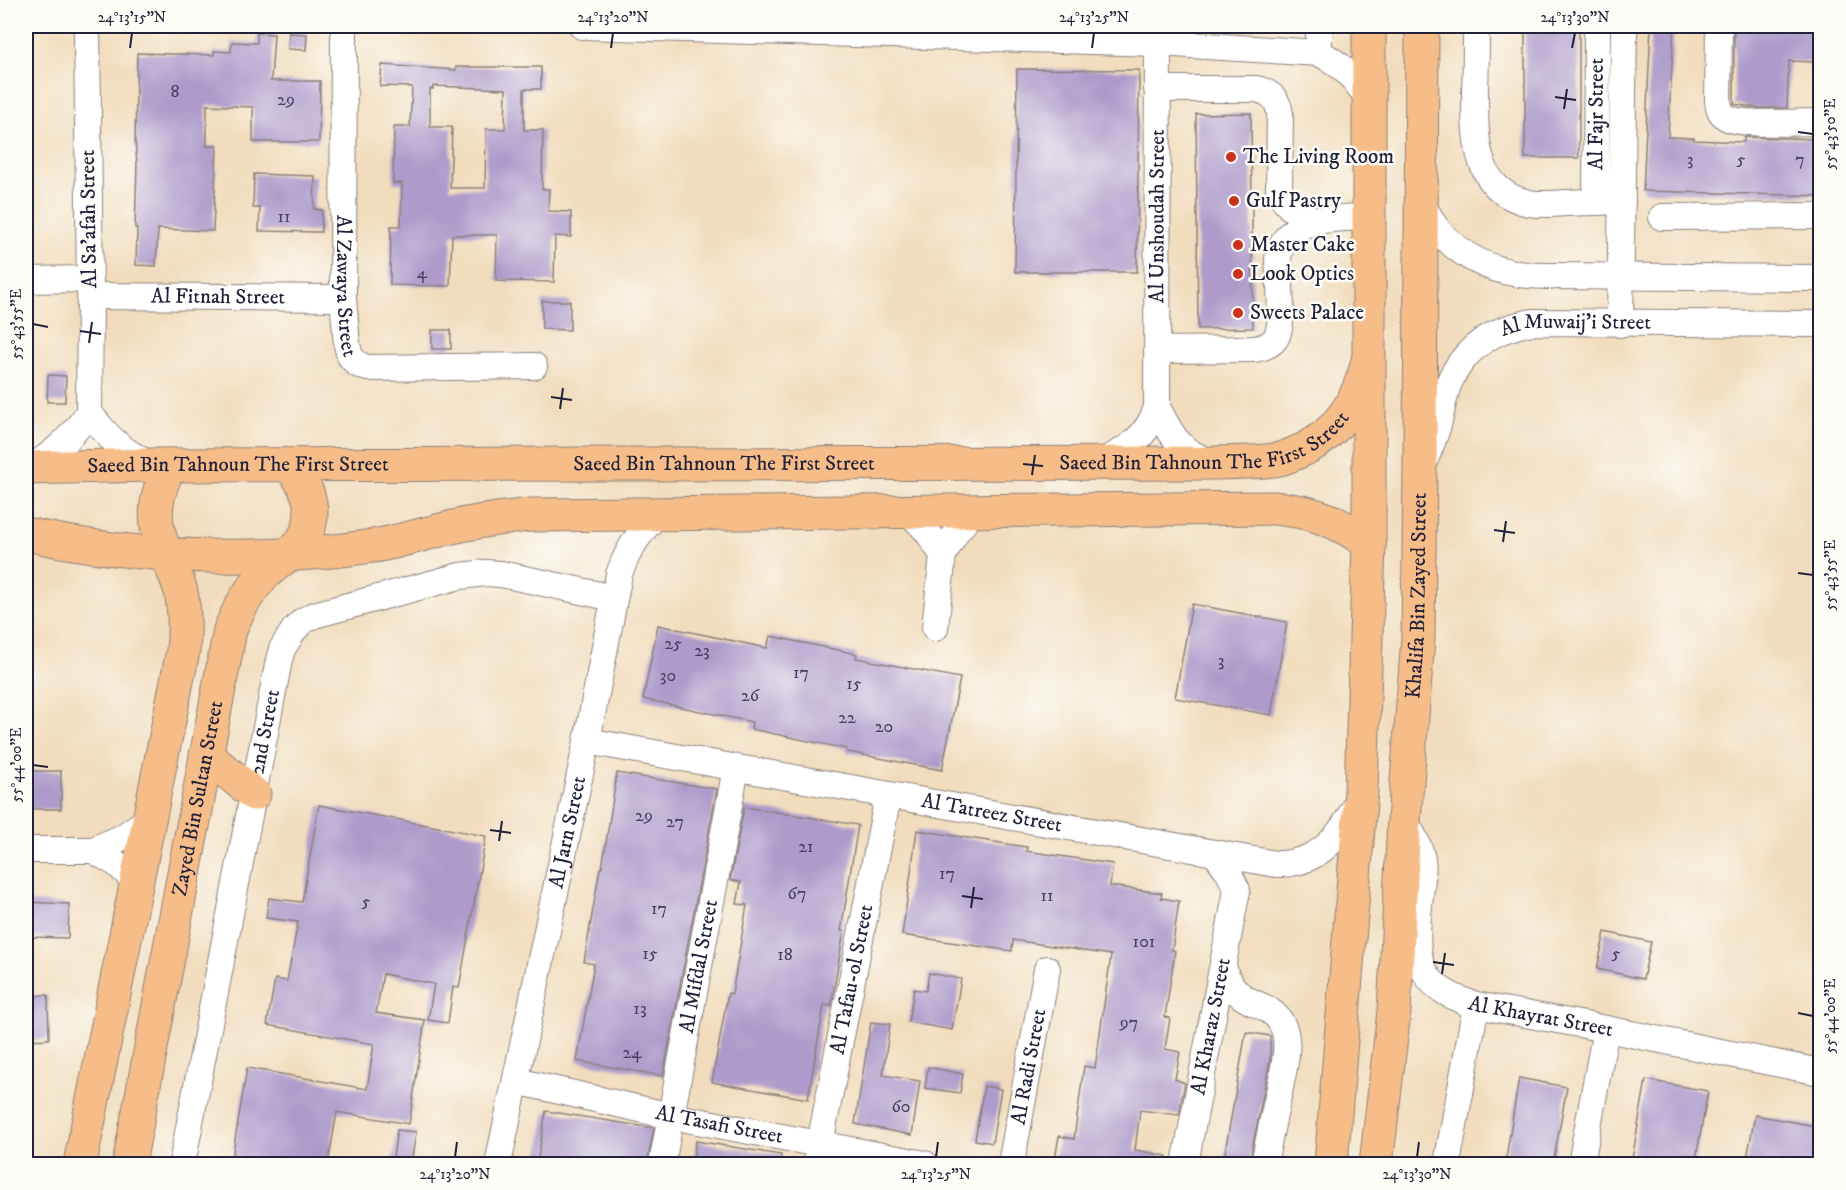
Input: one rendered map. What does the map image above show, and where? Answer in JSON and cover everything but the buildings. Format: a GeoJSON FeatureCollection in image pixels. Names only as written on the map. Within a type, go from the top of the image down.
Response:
{"type":"FeatureCollection","features":[{"type":"Feature","properties":{"kind":"main road"},"geometry":{"type":"LineString","coordinates":[[1331,1164],[1361,791],[1369,544],[1369,26]]}},
{"type":"Feature","properties":{"kind":"main road","name":"Khalifa Bin Zayed Street"},"geometry":{"type":"LineString","coordinates":[[1376,1164],[1394,1012],[1404,821],[1418,638],[1422,26]]}},
{"type":"Feature","properties":{"kind":"main road","name":"Saeed Bin Tahnoun The First Street"},"geometry":{"type":"LineString","coordinates":[[27,468],[161,465],[1213,463],[1276,460],[1314,444],[1330,431],[1350,407],[1364,379],[1368,359]]}},
{"type":"Feature","properties":{"kind":"main road","name":"Zayed Bin Sultan Street"},"geometry":{"type":"LineString","coordinates":[[80,1164],[183,651],[185,632],[181,592],[160,540],[157,525],[156,510],[161,465]]}},
{"type":"Feature","properties":{"kind":"main road","name":"Zayed Bin Sultan Street"},"geometry":{"type":"LineString","coordinates":[[129,1164],[226,647],[236,615],[248,594],[264,575],[298,546],[306,535],[310,523],[310,497],[305,484],[288,465]]}},
{"type":"Feature","properties":{"kind":"main road"},"geometry":{"type":"LineString","coordinates":[[26,534],[167,555],[289,555],[375,545],[453,527],[529,515],[1205,508],[1294,510],[1315,514],[1353,531],[1369,544]]}},
{"type":"Feature","properties":{"kind":"main road"},"geometry":{"type":"LineString","coordinates":[[206,755],[254,794]]}},
{"type":"Feature","properties":{"kind":"main road"},"geometry":{"type":"LineString","coordinates":[[1321,1164],[1334,1132]]}},
{"type":"Feature","properties":{"kind":"street","name":"Al Sa'afah Street"},"geometry":{"type":"LineString","coordinates":[[87,26],[89,412]]}},
{"type":"Feature","properties":{"kind":"street","name":"Al Zawaya Street"},"geometry":{"type":"LineString","coordinates":[[344,26],[343,298],[350,356],[367,368],[534,366]]}},
{"type":"Feature","properties":{"kind":"street"},"geometry":{"type":"LineString","coordinates":[[582,26],[1158,34],[1319,53],[1334,60],[1347,70],[1369,100]]}},
{"type":"Feature","properties":{"kind":"street"},"geometry":{"type":"LineString","coordinates":[[1319,26],[1319,53]]}},
{"type":"Feature","properties":{"kind":"street"},"geometry":{"type":"LineString","coordinates":[[1476,26],[1475,123],[1478,150],[1482,166],[1498,189],[1513,198],[1532,204],[1622,201]]}},
{"type":"Feature","properties":{"kind":"street","name":"Al Fajr Street"},"geometry":{"type":"LineString","coordinates":[[1596,202],[1597,26]]}},
{"type":"Feature","properties":{"kind":"street"},"geometry":{"type":"LineString","coordinates":[[1620,324],[1624,26]]}},
{"type":"Feature","properties":{"kind":"street"},"geometry":{"type":"LineString","coordinates":[[1719,26],[1718,101],[1719,110],[1725,117],[1740,122],[1821,122]]}},
{"type":"Feature","properties":{"kind":"street","name":"Al Unshoudah Street"},"geometry":{"type":"LineString","coordinates":[[1100,462],[1116,456],[1142,435],[1152,421],[1157,407],[1158,34]]}},
{"type":"Feature","properties":{"kind":"street"},"geometry":{"type":"LineString","coordinates":[[1157,89],[1256,89],[1266,91],[1279,105],[1279,190],[1284,201],[1302,216],[1317,220],[1370,217]]}},
{"type":"Feature","properties":{"kind":"street"},"geometry":{"type":"LineString","coordinates":[[1421,201],[1437,228],[1463,253],[1494,269],[1529,276],[1821,278]]}},
{"type":"Feature","properties":{"kind":"street"},"geometry":{"type":"LineString","coordinates":[[1662,217],[1821,216]]}},
{"type":"Feature","properties":{"kind":"street"},"geometry":{"type":"LineString","coordinates":[[1157,350],[1254,349],[1266,346],[1276,339],[1280,315],[1279,250],[1297,228],[1317,220]]}},
{"type":"Feature","properties":{"kind":"street","name":"Al Fitnah Street"},"geometry":{"type":"LineString","coordinates":[[26,280],[90,287],[343,298]]}},
{"type":"Feature","properties":{"kind":"street","name":"Al Muwaij'i Street"},"geometry":{"type":"LineString","coordinates":[[1420,471],[1431,446],[1448,386],[1455,371],[1469,352],[1502,329],[1533,322],[1821,324]]}},
{"type":"Feature","properties":{"kind":"street","name":"Al Unshoudah Street"},"geometry":{"type":"LineString","coordinates":[[1157,407],[1172,436],[1184,449],[1198,458],[1213,463]]}},
{"type":"Feature","properties":{"kind":"street"},"geometry":{"type":"LineString","coordinates":[[27,468],[44,460],[63,444],[80,426],[89,412],[99,426],[122,449],[136,458],[161,465]]}},
{"type":"Feature","properties":{"kind":"street"},"geometry":{"type":"LineString","coordinates":[[935,628],[943,555],[957,531],[975,510]]}},
{"type":"Feature","properties":{"kind":"street"},"geometry":{"type":"LineString","coordinates":[[908,511],[927,531],[943,555]]}},
{"type":"Feature","properties":{"kind":"street","name":"Al Jarn Street"},"geometry":{"type":"LineString","coordinates":[[498,1164],[587,741],[619,574],[631,546],[649,522],[660,513]]}},
{"type":"Feature","properties":{"kind":"street","name":"2nd Street"},"geometry":{"type":"LineString","coordinates":[[182,1164],[282,649],[294,630],[303,621],[315,615],[460,576],[486,573],[501,574],[614,598]]}},
{"type":"Feature","properties":{"kind":"street","name":"Al Tatreez Street"},"geometry":{"type":"LineString","coordinates":[[587,741],[1276,864],[1301,861],[1322,850],[1348,820],[1361,791]]}},
{"type":"Feature","properties":{"kind":"street","name":"Al Mifdal Street"},"geometry":{"type":"LineString","coordinates":[[662,1164],[736,768]]}},
{"type":"Feature","properties":{"kind":"street","name":"Al Tafau-ol Street"},"geometry":{"type":"LineString","coordinates":[[818,1155],[888,796]]}},
{"type":"Feature","properties":{"kind":"street"},"geometry":{"type":"LineString","coordinates":[[26,850],[93,850],[123,837],[150,818]]}},
{"type":"Feature","properties":{"kind":"street","name":"Al Khayrat Street"},"geometry":{"type":"LineString","coordinates":[[1404,821],[1414,837],[1422,861],[1423,873],[1416,935],[1420,960],[1425,972],[1440,991],[1458,1000],[1476,1005],[1821,1072]]}},
{"type":"Feature","properties":{"kind":"street"},"geometry":{"type":"LineString","coordinates":[[93,850],[117,864],[137,883]]}},
{"type":"Feature","properties":{"kind":"street"},"geometry":{"type":"LineString","coordinates":[[1215,853],[1228,871],[1237,890],[1255,875],[1276,864]]}},
{"type":"Feature","properties":{"kind":"street","name":"Al Kharaz Street"},"geometry":{"type":"LineString","coordinates":[[1185,1164],[1237,890]]}},
{"type":"Feature","properties":{"kind":"street"},"geometry":{"type":"LineString","coordinates":[[1223,966],[1236,991],[1270,1011],[1284,1028],[1285,1060],[1264,1164]]}},
{"type":"Feature","properties":{"kind":"street","name":"Al Radi Street"},"geometry":{"type":"LineString","coordinates":[[1011,1164],[1047,969]]}},
{"type":"Feature","properties":{"kind":"street"},"geometry":{"type":"LineString","coordinates":[[1211,1028],[1228,1010],[1252,1002]]}},
{"type":"Feature","properties":{"kind":"street"},"geometry":{"type":"LineString","coordinates":[[1447,1164],[1476,1005]]}},
{"type":"Feature","properties":{"kind":"street"},"geometry":{"type":"LineString","coordinates":[[1581,1164],[1606,1029]]}},
{"type":"Feature","properties":{"kind":"street","name":"Al Tasafi Street"},"geometry":{"type":"LineString","coordinates":[[516,1081],[671,1116],[818,1155],[925,1164]]}},
{"type":"Feature","properties":{"kind":"place","name":"The Living Room"},"geometry":{"type":"Point","coordinates":[1231,157]}},
{"type":"Feature","properties":{"kind":"place","name":"Gulf Pastry"},"geometry":{"type":"Point","coordinates":[1234,201]}},
{"type":"Feature","properties":{"kind":"place","name":"Master Cake"},"geometry":{"type":"Point","coordinates":[1238,245]}},
{"type":"Feature","properties":{"kind":"place","name":"Look Optics"},"geometry":{"type":"Point","coordinates":[1238,274]}},
{"type":"Feature","properties":{"kind":"place","name":"Sweets Palace"},"geometry":{"type":"Point","coordinates":[1238,313]}}]}
